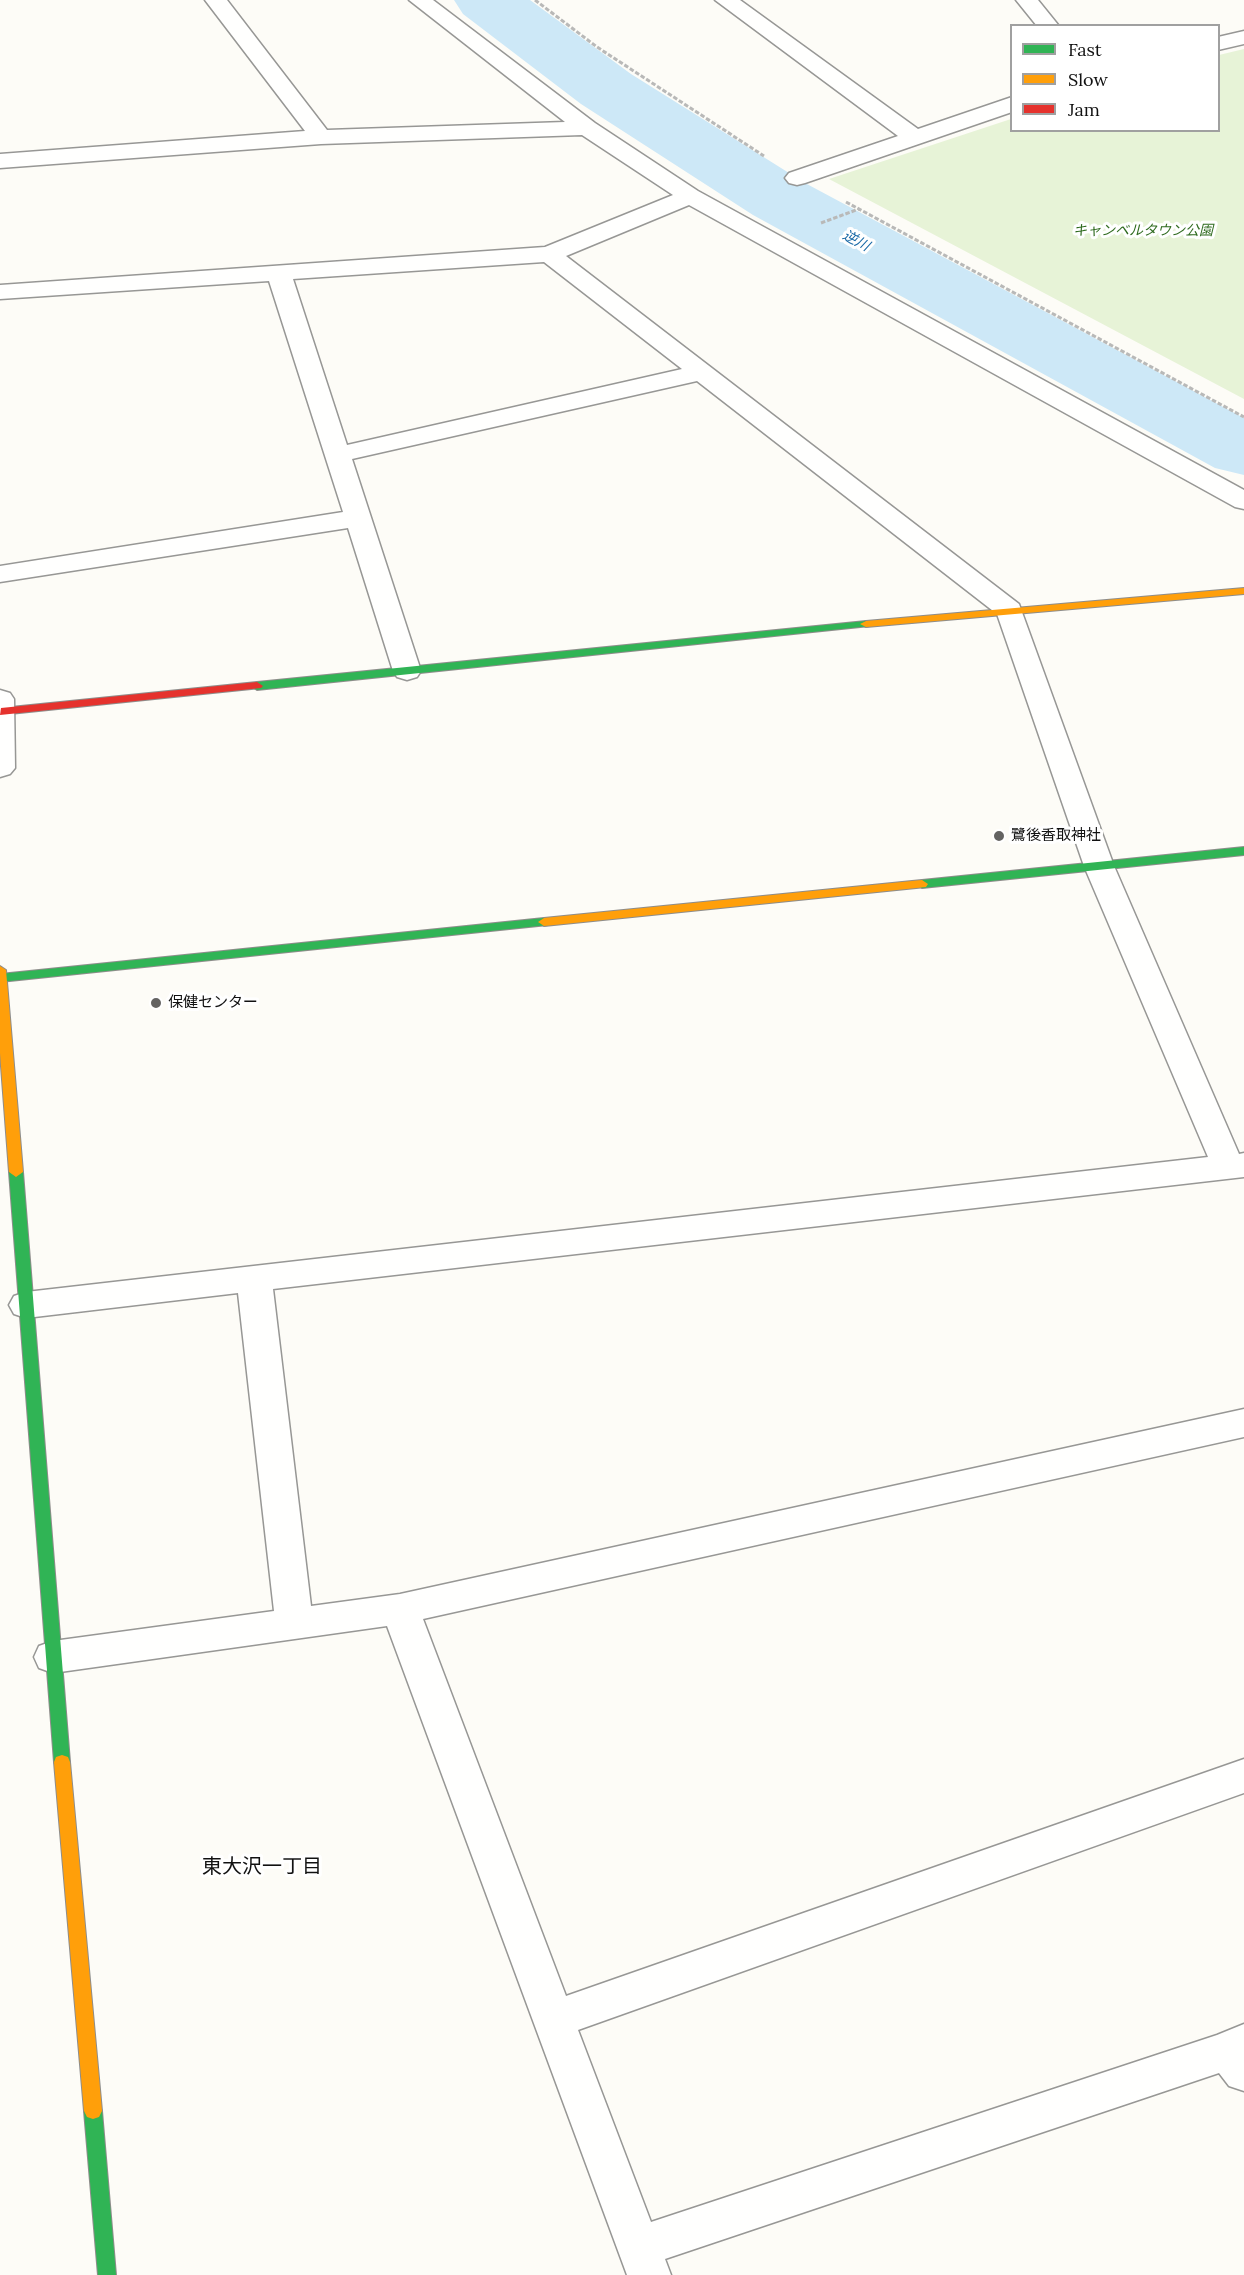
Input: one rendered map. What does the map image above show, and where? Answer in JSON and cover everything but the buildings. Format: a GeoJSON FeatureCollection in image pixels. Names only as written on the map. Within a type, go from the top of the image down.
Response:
{"type":"FeatureCollection","features":[{"type":"Feature","properties":{"kind":"street"},"geometry":{"type":"LineString","coordinates":[[216,0],[321,137]]}},
{"type":"Feature","properties":{"kind":"street"},"geometry":{"type":"LineString","coordinates":[[420,0],[587,128],[690,196],[1244,501]]}},
{"type":"Feature","properties":{"kind":"street"},"geometry":{"type":"LineString","coordinates":[[726,0],[915,138]]}},
{"type":"Feature","properties":{"kind":"street"},"geometry":{"type":"LineString","coordinates":[[1027,0],[1046,24]]}},
{"type":"Feature","properties":{"kind":"street"},"geometry":{"type":"LineString","coordinates":[[1220,43],[1244,37]]}},
{"type":"Feature","properties":{"kind":"street"},"geometry":{"type":"LineString","coordinates":[[797,178],[1010,104]]}},
{"type":"Feature","properties":{"kind":"street"},"geometry":{"type":"LineString","coordinates":[[0,161],[321,137],[587,128]]}},
{"type":"Feature","properties":{"kind":"street"},"geometry":{"type":"LineString","coordinates":[[0,292],[549,254],[690,196]]}},
{"type":"Feature","properties":{"kind":"street"},"geometry":{"type":"LineString","coordinates":[[26,1305],[1236,1165],[1099,866],[1009,610],[549,254]]}},
{"type":"Feature","properties":{"kind":"street"},"geometry":{"type":"LineString","coordinates":[[279,273],[407,671]]}},
{"type":"Feature","properties":{"kind":"street"},"geometry":{"type":"LineString","coordinates":[[337,455],[701,372]]}},
{"type":"Feature","properties":{"kind":"street"},"geometry":{"type":"LineString","coordinates":[[0,574],[358,518]]}},
{"type":"Feature","properties":{"kind":"street"},"geometry":{"type":"LineString","coordinates":[[1,712],[1009,610],[1244,591]]}},
{"type":"Feature","properties":{"kind":"street"},"geometry":{"type":"LineString","coordinates":[[0,699],[0,768]]}},
{"type":"Feature","properties":{"kind":"street"},"geometry":{"type":"LineString","coordinates":[[0,978],[1244,851]]}},
{"type":"Feature","properties":{"kind":"street"},"geometry":{"type":"LineString","coordinates":[[0,970],[53,1657],[107,2275]]}},
{"type":"Feature","properties":{"kind":"street"},"geometry":{"type":"LineString","coordinates":[[254,1278],[294,1624]]}},
{"type":"Feature","properties":{"kind":"street"},"geometry":{"type":"LineString","coordinates":[[53,1657],[400,1609],[1244,1422]]}},
{"type":"Feature","properties":{"kind":"street"},"geometry":{"type":"LineString","coordinates":[[400,1609],[643,2261],[1238,2055]]}},
{"type":"Feature","properties":{"kind":"street"},"geometry":{"type":"LineString","coordinates":[[552,2020],[1244,1776]]}},
{"type":"Feature","properties":{"kind":"path"},"geometry":{"type":"LineString","coordinates":[[535,0],[597,47],[797,178],[860,208],[1244,417]]}},
{"type":"Feature","properties":{"kind":"path"},"geometry":{"type":"LineString","coordinates":[[843,215],[860,208]]}},
{"type":"Feature","properties":{"kind":"green space","name":"キャンベルタウン公園"},"geometry":{"type":"Polygon","coordinates":[[[1244,49],[1244,399],[829,179],[1010,119],[1010,132],[1220,132],[1220,55],[1244,49]]]}},
{"type":"Feature","properties":{"kind":"waterway","name":"逆川"},"geometry":{"type":"LineString","coordinates":[[487,0],[606,89],[779,199],[1244,451]]}},
{"type":"Feature","properties":{"kind":"traffic: fast"},"geometry":{"type":"LineString","coordinates":[[257,686],[866,624]]}},
{"type":"Feature","properties":{"kind":"traffic: fast"},"geometry":{"type":"LineString","coordinates":[[922,884],[1244,851]]}},
{"type":"Feature","properties":{"kind":"traffic: fast"},"geometry":{"type":"LineString","coordinates":[[0,978],[544,922]]}},
{"type":"Feature","properties":{"kind":"traffic: fast"},"geometry":{"type":"LineString","coordinates":[[16,1172],[62,1762]]}},
{"type":"Feature","properties":{"kind":"traffic: fast"},"geometry":{"type":"LineString","coordinates":[[93,2111],[107,2275]]}},
{"type":"Feature","properties":{"kind":"traffic: slow"},"geometry":{"type":"LineString","coordinates":[[866,624],[1244,591]]}},
{"type":"Feature","properties":{"kind":"traffic: slow"},"geometry":{"type":"LineString","coordinates":[[544,922],[922,884]]}},
{"type":"Feature","properties":{"kind":"traffic: slow"},"geometry":{"type":"LineString","coordinates":[[0,970],[16,1172]]}},
{"type":"Feature","properties":{"kind":"traffic: slow"},"geometry":{"type":"LineString","coordinates":[[62,1762],[93,2111]]}},
{"type":"Feature","properties":{"kind":"traffic: jam"},"geometry":{"type":"LineString","coordinates":[[1,712],[257,686]]}},
{"type":"Feature","properties":{"kind":"place","name":"鷺後香取神社"},"geometry":{"type":"Point","coordinates":[999,836]}},
{"type":"Feature","properties":{"kind":"place","name":"保健センター"},"geometry":{"type":"Point","coordinates":[156,1003]}},
{"type":"Feature","properties":{"kind":"district","name":"東大沢一丁目"},"geometry":{"type":"Point","coordinates":[262,1867]}}]}
